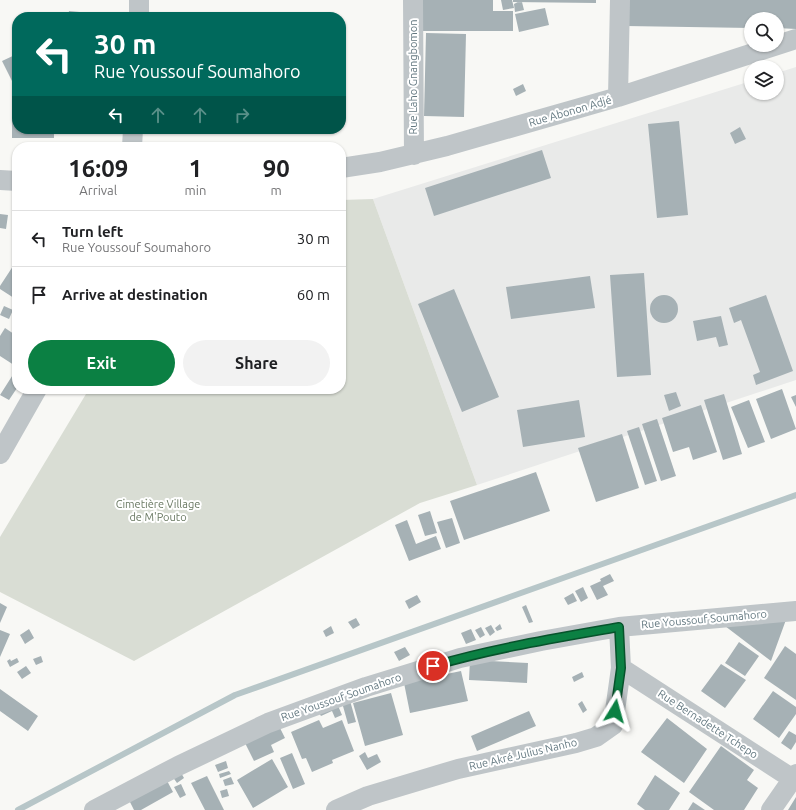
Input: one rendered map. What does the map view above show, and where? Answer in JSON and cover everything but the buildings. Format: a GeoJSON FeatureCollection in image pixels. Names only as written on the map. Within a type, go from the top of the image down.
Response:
{"type":"FeatureCollection","features":[{"type":"Feature","properties":{"kind":"street"},"geometry":{"type":"LineString","coordinates":[[139,12],[140,0]]}},
{"type":"Feature","properties":{"kind":"street","name":"Rue Laho Gnangbomon"},"geometry":{"type":"LineString","coordinates":[[413,0],[414,155]]}},
{"type":"Feature","properties":{"kind":"street"},"geometry":{"type":"LineString","coordinates":[[618,97],[620,0]]}},
{"type":"Feature","properties":{"kind":"street","name":"Rue Abonon Adjé"},"geometry":{"type":"LineString","coordinates":[[346,167],[414,155],[618,97],[796,39]]}},
{"type":"Feature","properties":{"kind":"street"},"geometry":{"type":"LineString","coordinates":[[0,180],[12,181]]}},
{"type":"Feature","properties":{"kind":"street"},"geometry":{"type":"LineString","coordinates":[[0,454],[34,394]]}},
{"type":"Feature","properties":{"kind":"street","name":"Rue Youssouf Soumahoro"},"geometry":{"type":"LineString","coordinates":[[94,810],[178,766],[268,723],[366,687],[460,658],[619,627],[796,611]]}},
{"type":"Feature","properties":{"kind":"street","name":"Rue Akré Julius Nanho"},"geometry":{"type":"LineString","coordinates":[[336,810],[368,796],[458,769],[576,743],[596,737],[613,725],[621,668],[619,627]]}},
{"type":"Feature","properties":{"kind":"street","name":"Rue Bernadette Tchepo"},"geometry":{"type":"LineString","coordinates":[[621,668],[795,778]]}},
{"type":"Feature","properties":{"kind":"street"},"geometry":{"type":"LineString","coordinates":[[771,810],[795,778]]}},
{"type":"Feature","properties":{"kind":"shaded area"},"geometry":{"type":"Polygon","coordinates":[[[796,67],[796,380],[477,485],[373,199],[744,83],[744,100],[784,100],[784,71],[796,67]]]}},
{"type":"Feature","properties":{"kind":"green space","name":"Cimetière Village de M'Pouto"},"geometry":{"type":"Polygon","coordinates":[[[373,199],[477,485],[420,503],[134,661],[0,592],[0,537],[86,394],[346,394],[346,200],[373,199]]]}},
{"type":"Feature","properties":{"kind":"waterway"},"geometry":{"type":"LineString","coordinates":[[18,810],[235,695],[796,495]]}},
{"type":"Feature","properties":{"kind":"route"},"geometry":{"type":"LineString","coordinates":[[433,666],[460,658],[541,641],[619,627],[621,668],[615,711]]}}]}
